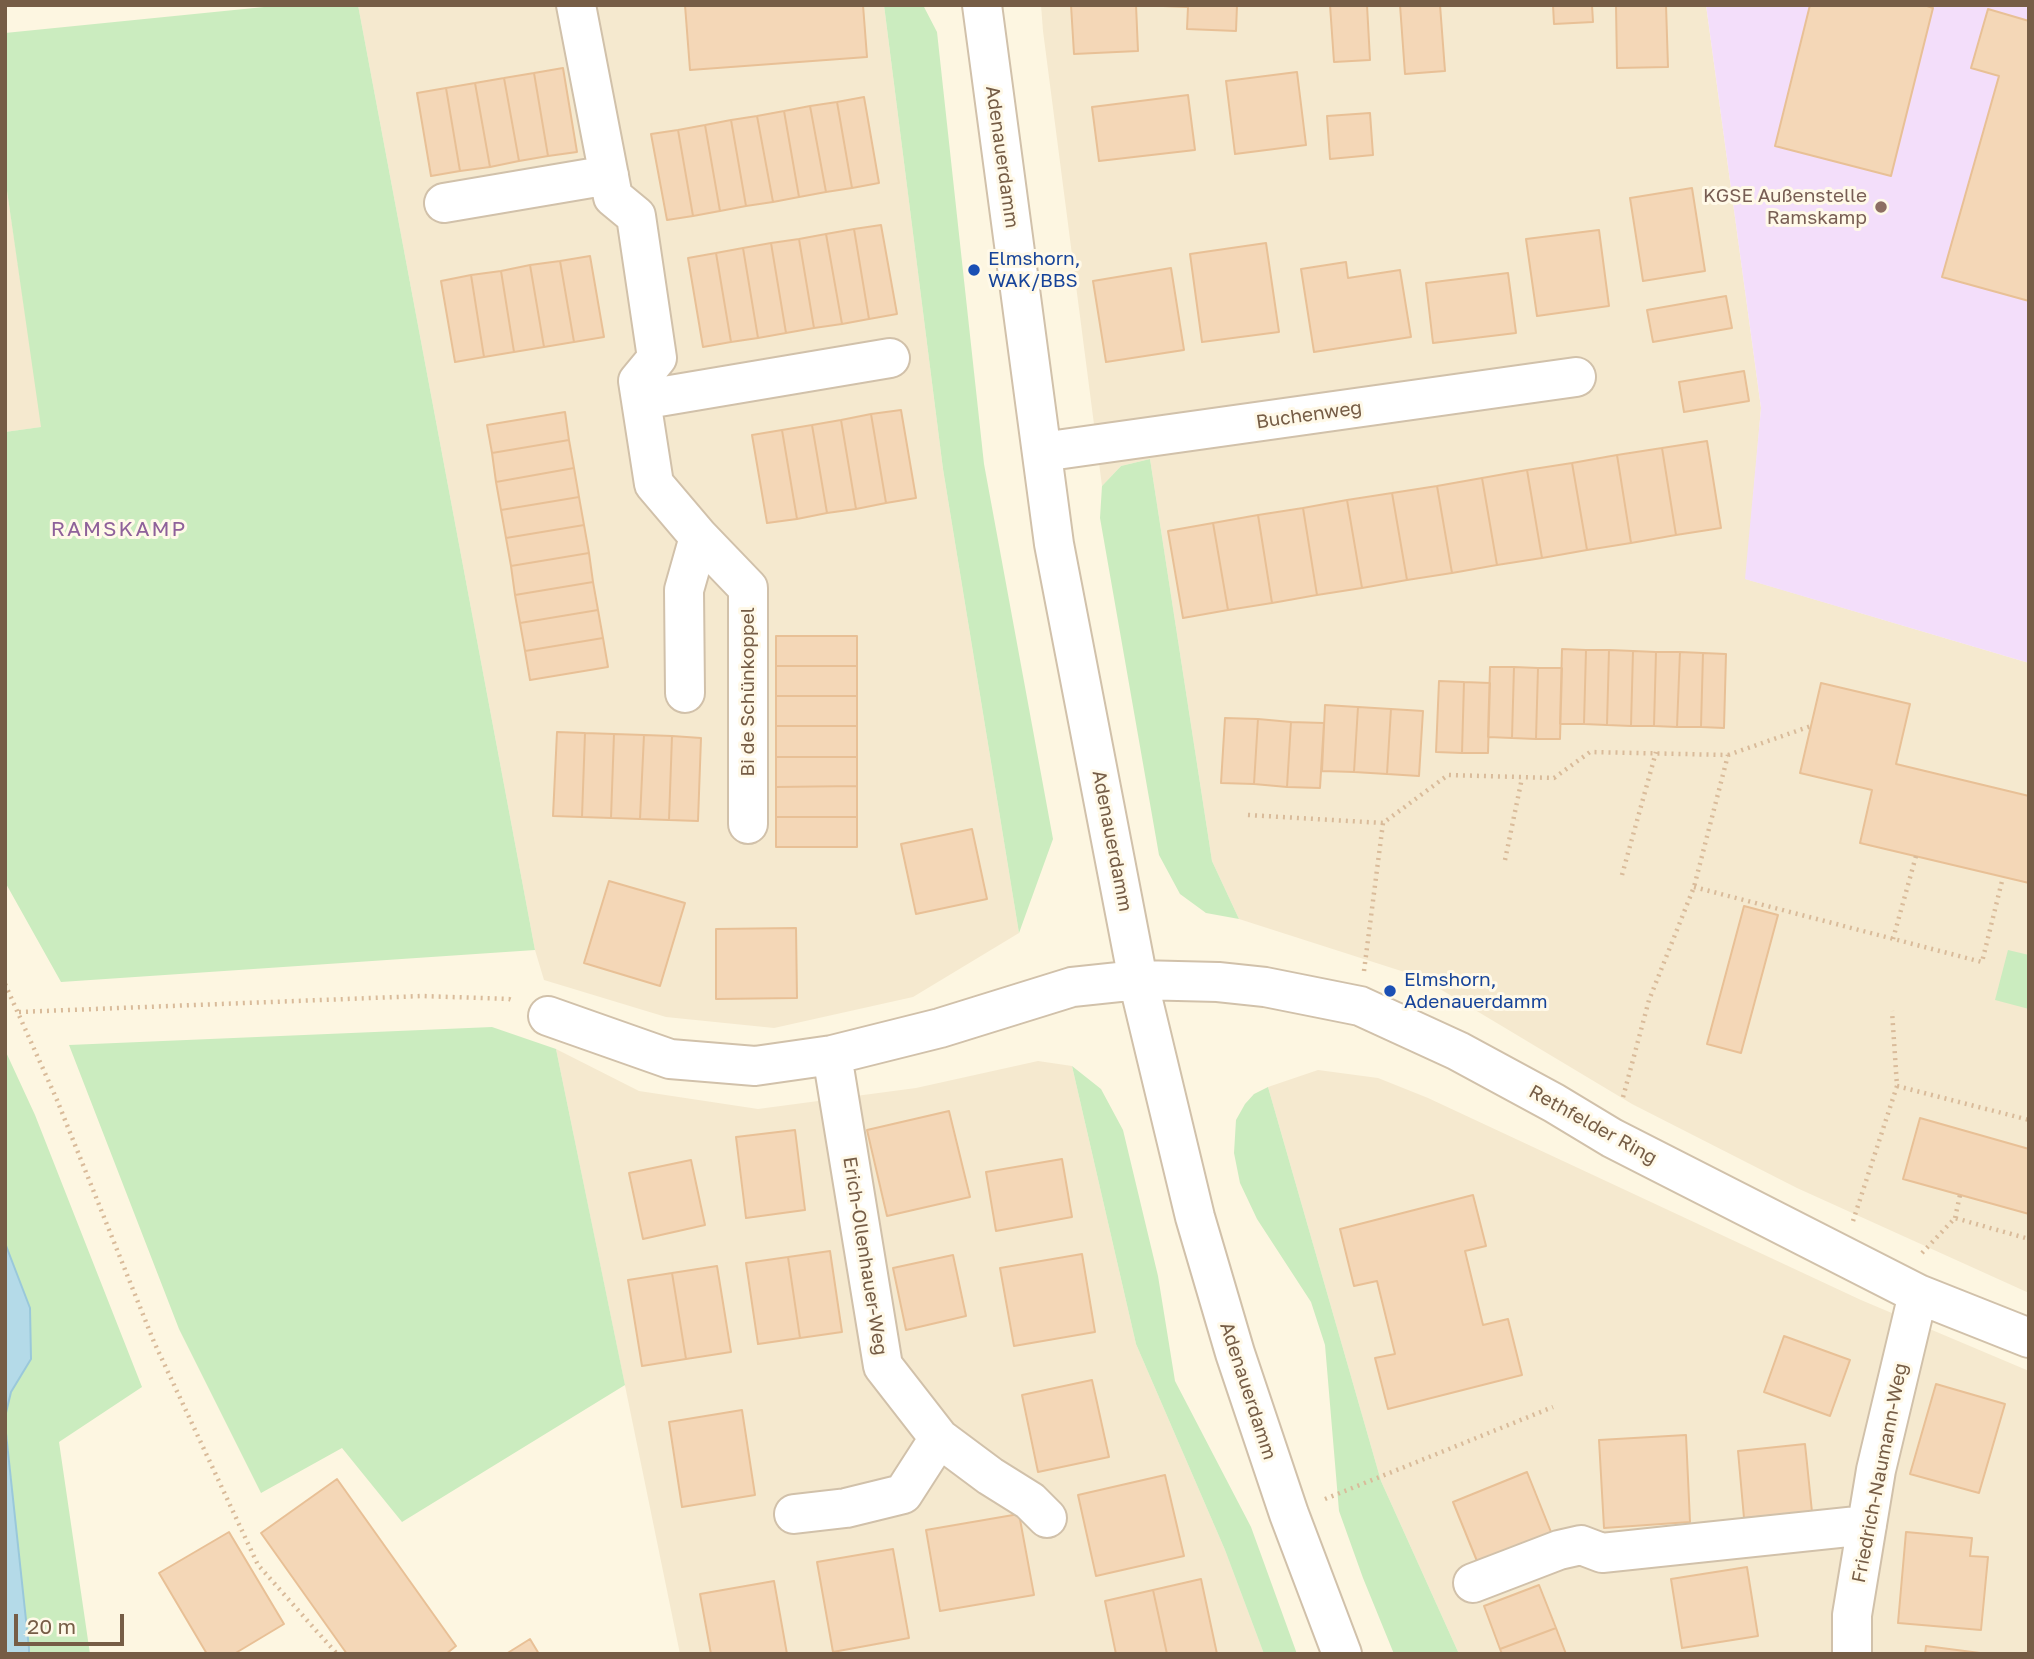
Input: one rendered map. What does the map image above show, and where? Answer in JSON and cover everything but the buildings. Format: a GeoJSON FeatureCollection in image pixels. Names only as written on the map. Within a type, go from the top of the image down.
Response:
{"type":"FeatureCollection","features":[{"type":"Feature","properties":{"kind":"street","name":"Bi de Schünkoppel"},"geometry":{"type":"LineString","coordinates":[[576,5],[613,197],[636,216],[657,358],[638,381],[654,484],[699,537],[748,588],[748,824]]}},
{"type":"Feature","properties":{"kind":"street","name":"Adenauerdamm"},"geometry":{"type":"LineString","coordinates":[[982,5],[1054,544],[1138,980],[1195,1217],[1235,1353],[1289,1514],[1342,1654]]}},
{"type":"Feature","properties":{"kind":"street"},"geometry":{"type":"LineString","coordinates":[[444,203],[609,175]]}},
{"type":"Feature","properties":{"kind":"street"},"geometry":{"type":"LineString","coordinates":[[641,400],[890,358]]}},
{"type":"Feature","properties":{"kind":"street","name":"Buchenweg"},"geometry":{"type":"LineString","coordinates":[[1042,452],[1576,377]]}},
{"type":"Feature","properties":{"kind":"street"},"geometry":{"type":"LineString","coordinates":[[685,693],[684,590],[699,537]]}},
{"type":"Feature","properties":{"kind":"street"},"geometry":{"type":"LineString","coordinates":[[548,1016],[670,1059],[755,1066],[832,1055],[940,1028],[1072,987],[1138,980]]}},
{"type":"Feature","properties":{"kind":"street","name":"Rethfelder Ring"},"geometry":{"type":"LineString","coordinates":[[1138,980],[1218,982],[1265,987],[1360,1006],[1458,1051],[1555,1103],[1612,1138],[1906,1288],[2029,1338]]}},
{"type":"Feature","properties":{"kind":"street","name":"Erich-Ollenhauer-Weg"},"geometry":{"type":"LineString","coordinates":[[832,1055],[883,1366],[939,1438],[990,1476],[1030,1501],[1047,1518]]}},
{"type":"Feature","properties":{"kind":"street","name":"Friedrich-Naumann-Weg"},"geometry":{"type":"LineString","coordinates":[[1853,1654],[1852,1615],[1906,1288]]}},
{"type":"Feature","properties":{"kind":"street"},"geometry":{"type":"LineString","coordinates":[[794,1514],[846,1508],[903,1494],[939,1438]]}},
{"type":"Feature","properties":{"kind":"street"},"geometry":{"type":"LineString","coordinates":[[1473,1583],[1559,1550],[1581,1545],[1602,1553],[1867,1525]]}},
{"type":"Feature","properties":{"kind":"path"},"geometry":{"type":"LineString","coordinates":[[1248,815],[1383,822],[1448,775],[1554,778],[1590,752],[1728,755],[1811,726]]}},
{"type":"Feature","properties":{"kind":"path"},"geometry":{"type":"LineString","coordinates":[[1622,875],[1657,752]]}},
{"type":"Feature","properties":{"kind":"path"},"geometry":{"type":"LineString","coordinates":[[1612,1138],[1649,1000],[1694,887],[1728,755]]}},
{"type":"Feature","properties":{"kind":"path"},"geometry":{"type":"LineString","coordinates":[[1505,860],[1522,778]]}},
{"type":"Feature","properties":{"kind":"path"},"geometry":{"type":"LineString","coordinates":[[1360,1006],[1383,822]]}},
{"type":"Feature","properties":{"kind":"path"},"geometry":{"type":"LineString","coordinates":[[1894,939],[1916,856]]}},
{"type":"Feature","properties":{"kind":"path"},"geometry":{"type":"LineString","coordinates":[[1694,887],[1982,962],[2003,877]]}},
{"type":"Feature","properties":{"kind":"path"},"geometry":{"type":"LineString","coordinates":[[5,984],[57,1100],[154,1342],[258,1565],[337,1654]]}},
{"type":"Feature","properties":{"kind":"path"},"geometry":{"type":"LineString","coordinates":[[19,1012],[422,996],[509,999],[548,1016]]}},
{"type":"Feature","properties":{"kind":"path"},"geometry":{"type":"LineString","coordinates":[[1842,1255],[1897,1087],[1892,1011]]}},
{"type":"Feature","properties":{"kind":"path"},"geometry":{"type":"LineString","coordinates":[[1897,1087],[2029,1120]]}},
{"type":"Feature","properties":{"kind":"path"},"geometry":{"type":"LineString","coordinates":[[1906,1288],[1955,1218],[1960,1195]]}},
{"type":"Feature","properties":{"kind":"path"},"geometry":{"type":"LineString","coordinates":[[1955,1218],[2029,1239]]}},
{"type":"Feature","properties":{"kind":"path"},"geometry":{"type":"LineString","coordinates":[[1325,1499],[1553,1407]]}},
{"type":"Feature","properties":{"kind":"shaded area"},"geometry":{"type":"Polygon","coordinates":[[[358,5],[884,5],[943,469],[1019,933],[913,997],[774,1028],[666,1017],[544,980],[535,950],[358,5]]]}},
{"type":"Feature","properties":{"kind":"shaded area"},"geometry":{"type":"Polygon","coordinates":[[[1041,5],[1706,5],[1761,408],[1746,579],[2029,663],[2029,1293],[1797,1188],[1632,1104],[1420,977],[1239,919],[1212,861],[1150,459],[1121,466],[1102,486],[1041,5]]]}},
{"type":"Feature","properties":{"kind":"shaded area","name":"KGSE Außenstelle Ramskamp"},"geometry":{"type":"Polygon","coordinates":[[[1706,5],[2029,5],[2029,663],[1745,579],[1761,408],[1706,5]]]}},
{"type":"Feature","properties":{"kind":"shaded area"},"geometry":{"type":"Polygon","coordinates":[[[5,177],[42,427],[5,432],[5,177]]]}},
{"type":"Feature","properties":{"kind":"shaded area"},"geometry":{"type":"Polygon","coordinates":[[[556,1049],[639,1091],[758,1109],[916,1088],[1038,1061],[1072,1066],[1136,1344],[1225,1550],[1264,1654],[680,1654],[556,1049]]]}},
{"type":"Feature","properties":{"kind":"shaded area"},"geometry":{"type":"Polygon","coordinates":[[[1318,1070],[1378,1078],[1428,1098],[1861,1300],[2029,1371],[2029,1654],[1459,1654],[1381,1481],[1268,1087],[1318,1070]]]}},
{"type":"Feature","properties":{"kind":"green space"},"geometry":{"type":"Polygon","coordinates":[[[284,5],[358,5],[535,950],[61,982],[5,882],[5,432],[41,427],[5,177],[5,33],[284,5]]]}},
{"type":"Feature","properties":{"kind":"green space"},"geometry":{"type":"Polygon","coordinates":[[[884,5],[923,5],[937,32],[984,464],[1053,839],[1019,933],[943,469],[884,5]]]}},
{"type":"Feature","properties":{"kind":"green space"},"geometry":{"type":"Polygon","coordinates":[[[1150,459],[1212,861],[1239,919],[1206,913],[1180,894],[1159,855],[1100,518],[1102,486],[1121,466],[1150,459]]]}},
{"type":"Feature","properties":{"kind":"green space"},"geometry":{"type":"Polygon","coordinates":[[[2008,950],[2029,955],[2029,1009],[1995,1000],[2008,950]]]}},
{"type":"Feature","properties":{"kind":"green space"},"geometry":{"type":"Polygon","coordinates":[[[492,1027],[556,1049],[625,1385],[402,1522],[342,1448],[261,1493],[179,1329],[69,1045],[492,1027]]]}},
{"type":"Feature","properties":{"kind":"green space"},"geometry":{"type":"Polygon","coordinates":[[[5,1050],[35,1115],[142,1387],[59,1442],[90,1654],[29,1654],[5,1417],[11,1392],[31,1359],[30,1308],[5,1243],[5,1050]]]}},
{"type":"Feature","properties":{"kind":"green space"},"geometry":{"type":"Polygon","coordinates":[[[1072,1066],[1101,1089],[1123,1130],[1158,1276],[1175,1381],[1251,1527],[1297,1654],[1264,1654],[1225,1550],[1136,1344],[1072,1066]]]}},
{"type":"Feature","properties":{"kind":"green space"},"geometry":{"type":"Polygon","coordinates":[[[1268,1087],[1381,1481],[1459,1654],[1394,1654],[1339,1511],[1325,1345],[1311,1302],[1257,1219],[1240,1183],[1234,1153],[1236,1120],[1254,1094],[1268,1087]]]}},
{"type":"Feature","properties":{"kind":"water"},"geometry":{"type":"Polygon","coordinates":[[[5,1243],[30,1308],[31,1359],[11,1392],[5,1417],[5,1243]]]}},
{"type":"Feature","properties":{"kind":"water"},"geometry":{"type":"Polygon","coordinates":[[[5,1424],[29,1648],[29,1654],[5,1654],[5,1424]]]}},
{"type":"Feature","properties":{"kind":"place","name":"KGSE Außenstelle Ramskamp"},"geometry":{"type":"Point","coordinates":[1881,207]}},
{"type":"Feature","properties":{"kind":"place","name":"Elmshorn, WAK/BBS"},"geometry":{"type":"Point","coordinates":[974,270]}},
{"type":"Feature","properties":{"kind":"place","name":"Elmshorn, Adenauerdamm"},"geometry":{"type":"Point","coordinates":[1390,991]}},
{"type":"Feature","properties":{"kind":"district","name":"RAMSKAMP"},"geometry":{"type":"Point","coordinates":[119,529]}}]}
